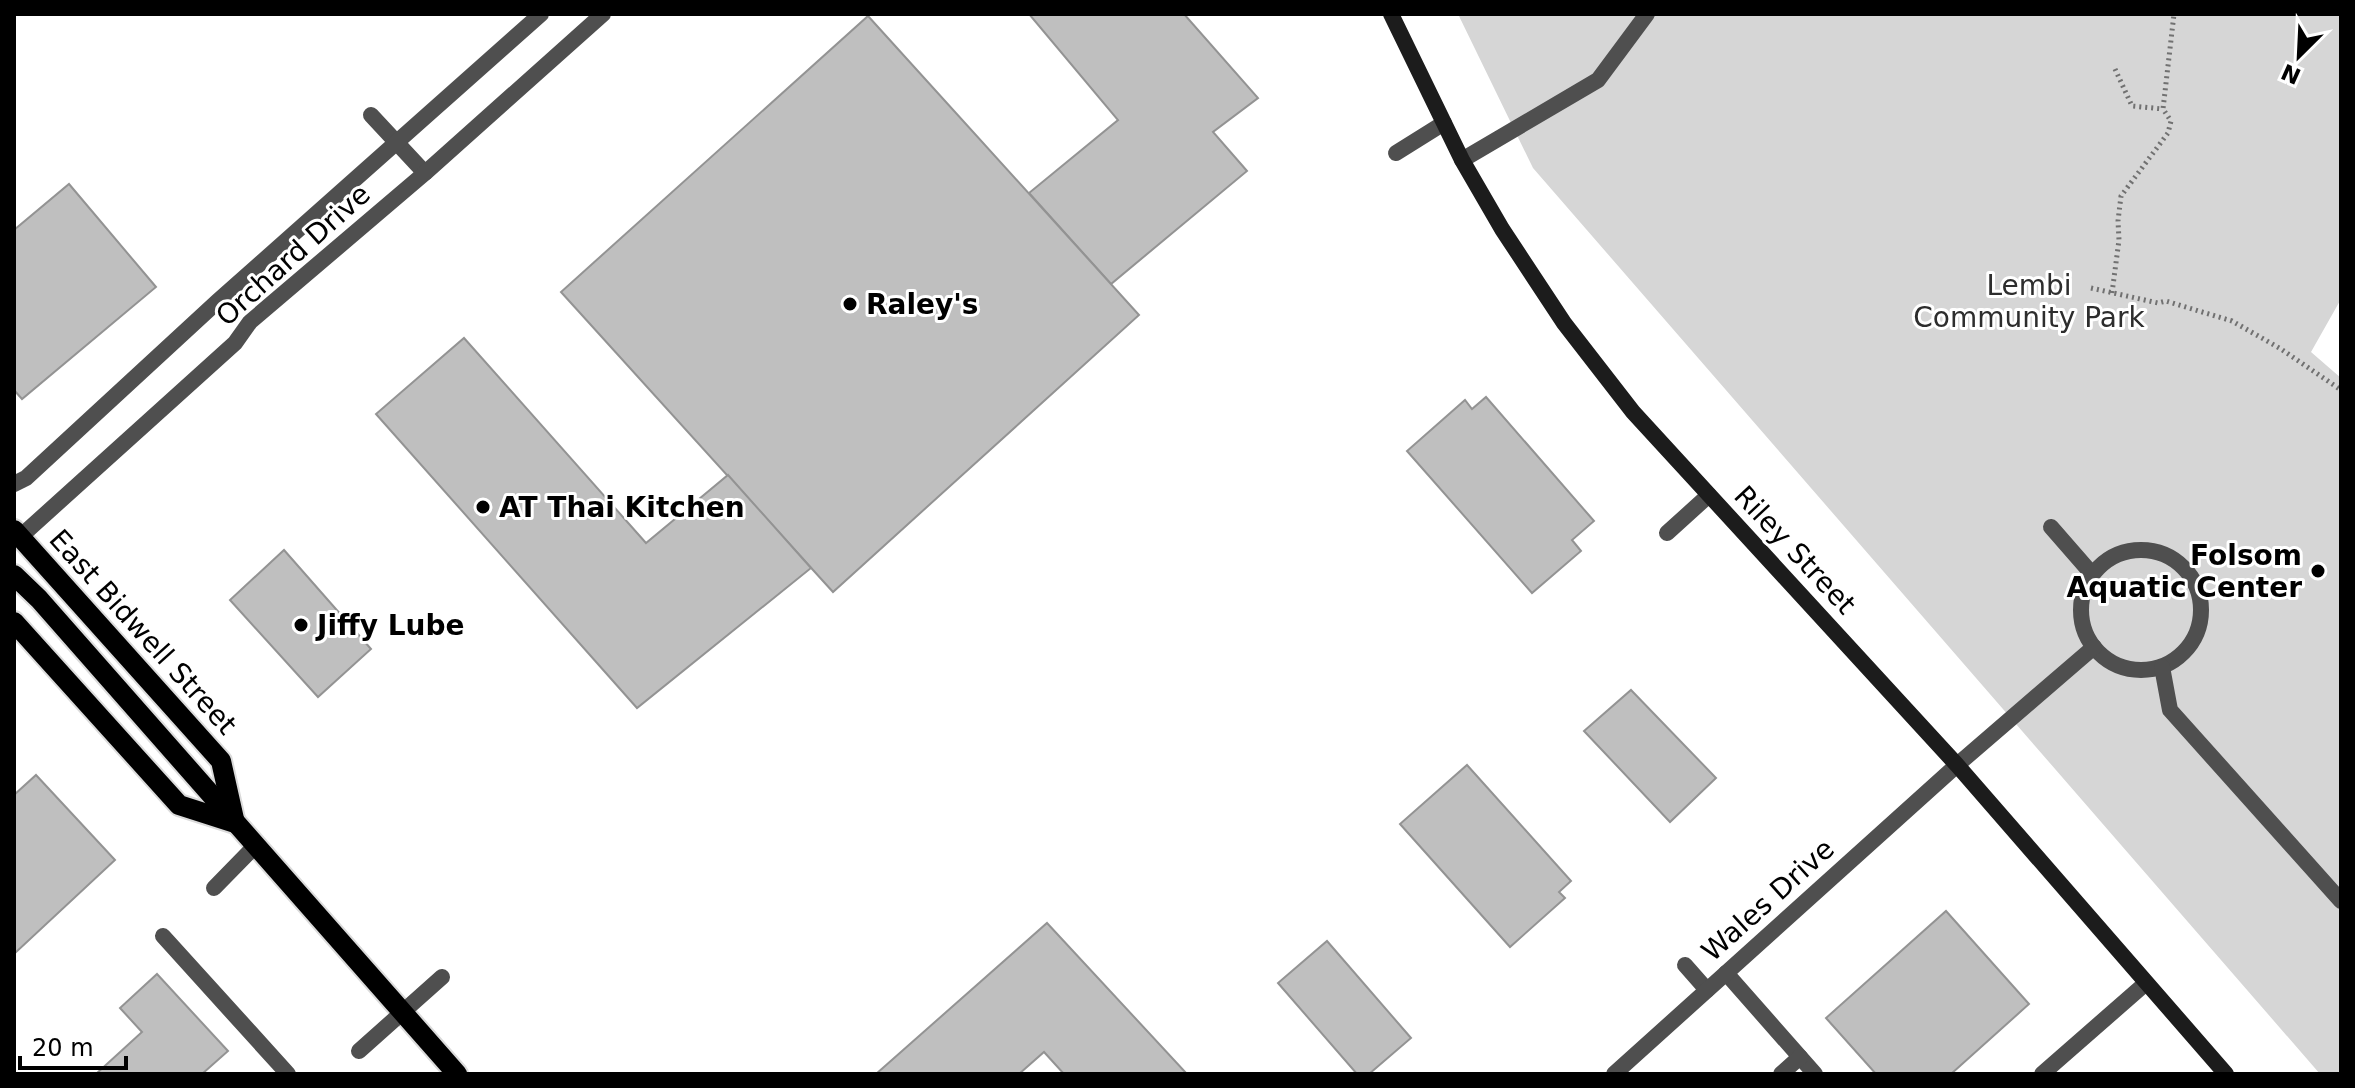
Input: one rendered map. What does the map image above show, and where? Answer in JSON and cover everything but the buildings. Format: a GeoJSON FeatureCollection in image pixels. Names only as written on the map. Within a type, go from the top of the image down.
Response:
{"type":"FeatureCollection","features":[{"type":"Feature","properties":{"kind":"main road","name":"Riley Street"},"geometry":{"type":"LineString","coordinates":[[1391,14],[1462,160],[1502,229],[1564,323],[1633,412],[1957,765],[2226,1074]]}},
{"type":"Feature","properties":{"kind":"main road","name":"East Bidwell Street"},"geometry":{"type":"LineString","coordinates":[[16,534],[221,761],[235,823],[457,1074]]}},
{"type":"Feature","properties":{"kind":"main road"},"geometry":{"type":"LineString","coordinates":[[14,575],[57,619],[235,823]]}},
{"type":"Feature","properties":{"kind":"main road"},"geometry":{"type":"LineString","coordinates":[[14,622],[179,805],[235,823]]}},
{"type":"Feature","properties":{"kind":"street","name":"Orchard Drive"},"geometry":{"type":"LineString","coordinates":[[14,484],[26,478],[218,301],[541,14]]}},
{"type":"Feature","properties":{"kind":"street","name":"Orchard Drive"},"geometry":{"type":"LineString","coordinates":[[16,534],[47,515],[235,343],[250,322],[425,173],[603,14]]}},
{"type":"Feature","properties":{"kind":"street"},"geometry":{"type":"LineString","coordinates":[[1462,160],[1598,80],[1647,14]]}},
{"type":"Feature","properties":{"kind":"street"},"geometry":{"type":"LineString","coordinates":[[371,115],[425,173]]}},
{"type":"Feature","properties":{"kind":"street"},"geometry":{"type":"LineString","coordinates":[[1396,153],[1444,123]]}},
{"type":"Feature","properties":{"kind":"street"},"geometry":{"type":"LineString","coordinates":[[1667,533],[1709,495]]}},
{"type":"Feature","properties":{"kind":"street"},"geometry":{"type":"LineString","coordinates":[[2051,527],[2092,574]]}},
{"type":"Feature","properties":{"kind":"street"},"geometry":{"type":"LineString","coordinates":[[2145,549],[2165,554],[2182,565],[2195,581],[2201,601],[2201,622],[2194,641],[2180,656],[2162,667],[2144,670],[2125,668],[2107,661],[2084,630],[2080,611],[2083,592],[2092,574],[2105,561],[2124,552],[2145,549]]}},
{"type":"Feature","properties":{"kind":"street","name":"Wales Drive"},"geometry":{"type":"LineString","coordinates":[[1614,1074],[1957,765],[2094,647]]}},
{"type":"Feature","properties":{"kind":"street"},"geometry":{"type":"LineString","coordinates":[[2162,667],[2170,710],[2341,901]]}},
{"type":"Feature","properties":{"kind":"street"},"geometry":{"type":"LineString","coordinates":[[214,888],[255,846]]}},
{"type":"Feature","properties":{"kind":"street"},"geometry":{"type":"LineString","coordinates":[[163,936],[288,1074]]}},
{"type":"Feature","properties":{"kind":"street"},"geometry":{"type":"LineString","coordinates":[[1685,965],[1707,990]]}},
{"type":"Feature","properties":{"kind":"street"},"geometry":{"type":"LineString","coordinates":[[1726,973],[1815,1074]]}},
{"type":"Feature","properties":{"kind":"street"},"geometry":{"type":"LineString","coordinates":[[359,1051],[442,977]]}},
{"type":"Feature","properties":{"kind":"street"},"geometry":{"type":"LineString","coordinates":[[2042,1074],[2146,983]]}},
{"type":"Feature","properties":{"kind":"street"},"geometry":{"type":"LineString","coordinates":[[1781,1074],[1800,1057]]}},
{"type":"Feature","properties":{"kind":"path"},"geometry":{"type":"LineString","coordinates":[[2112,293],[2121,196],[2168,133],[2171,121],[2163,109],[2174,14]]}},
{"type":"Feature","properties":{"kind":"path"},"geometry":{"type":"LineString","coordinates":[[2115,69],[2132,106],[2163,109]]}},
{"type":"Feature","properties":{"kind":"path"},"geometry":{"type":"LineString","coordinates":[[2091,288],[2158,303],[2166,301],[2232,321],[2281,349],[2341,390]]}},
{"type":"Feature","properties":{"kind":"green space","name":"Lembi Community Park"},"geometry":{"type":"Polygon","coordinates":[[[1458,14],[2341,14],[2341,299],[2311,352],[2341,378],[2341,1074],[2320,1074],[1533,168],[1458,14]]]}},
{"type":"Feature","properties":{"kind":"place","name":"Raley's"},"geometry":{"type":"Point","coordinates":[850,304]}},
{"type":"Feature","properties":{"kind":"place","name":"AT Thai Kitchen"},"geometry":{"type":"Point","coordinates":[483,507]}},
{"type":"Feature","properties":{"kind":"place","name":"Folsom Aquatic Center"},"geometry":{"type":"Point","coordinates":[2318,571]}},
{"type":"Feature","properties":{"kind":"place","name":"Jiffy Lube"},"geometry":{"type":"Point","coordinates":[301,625]}}]}
